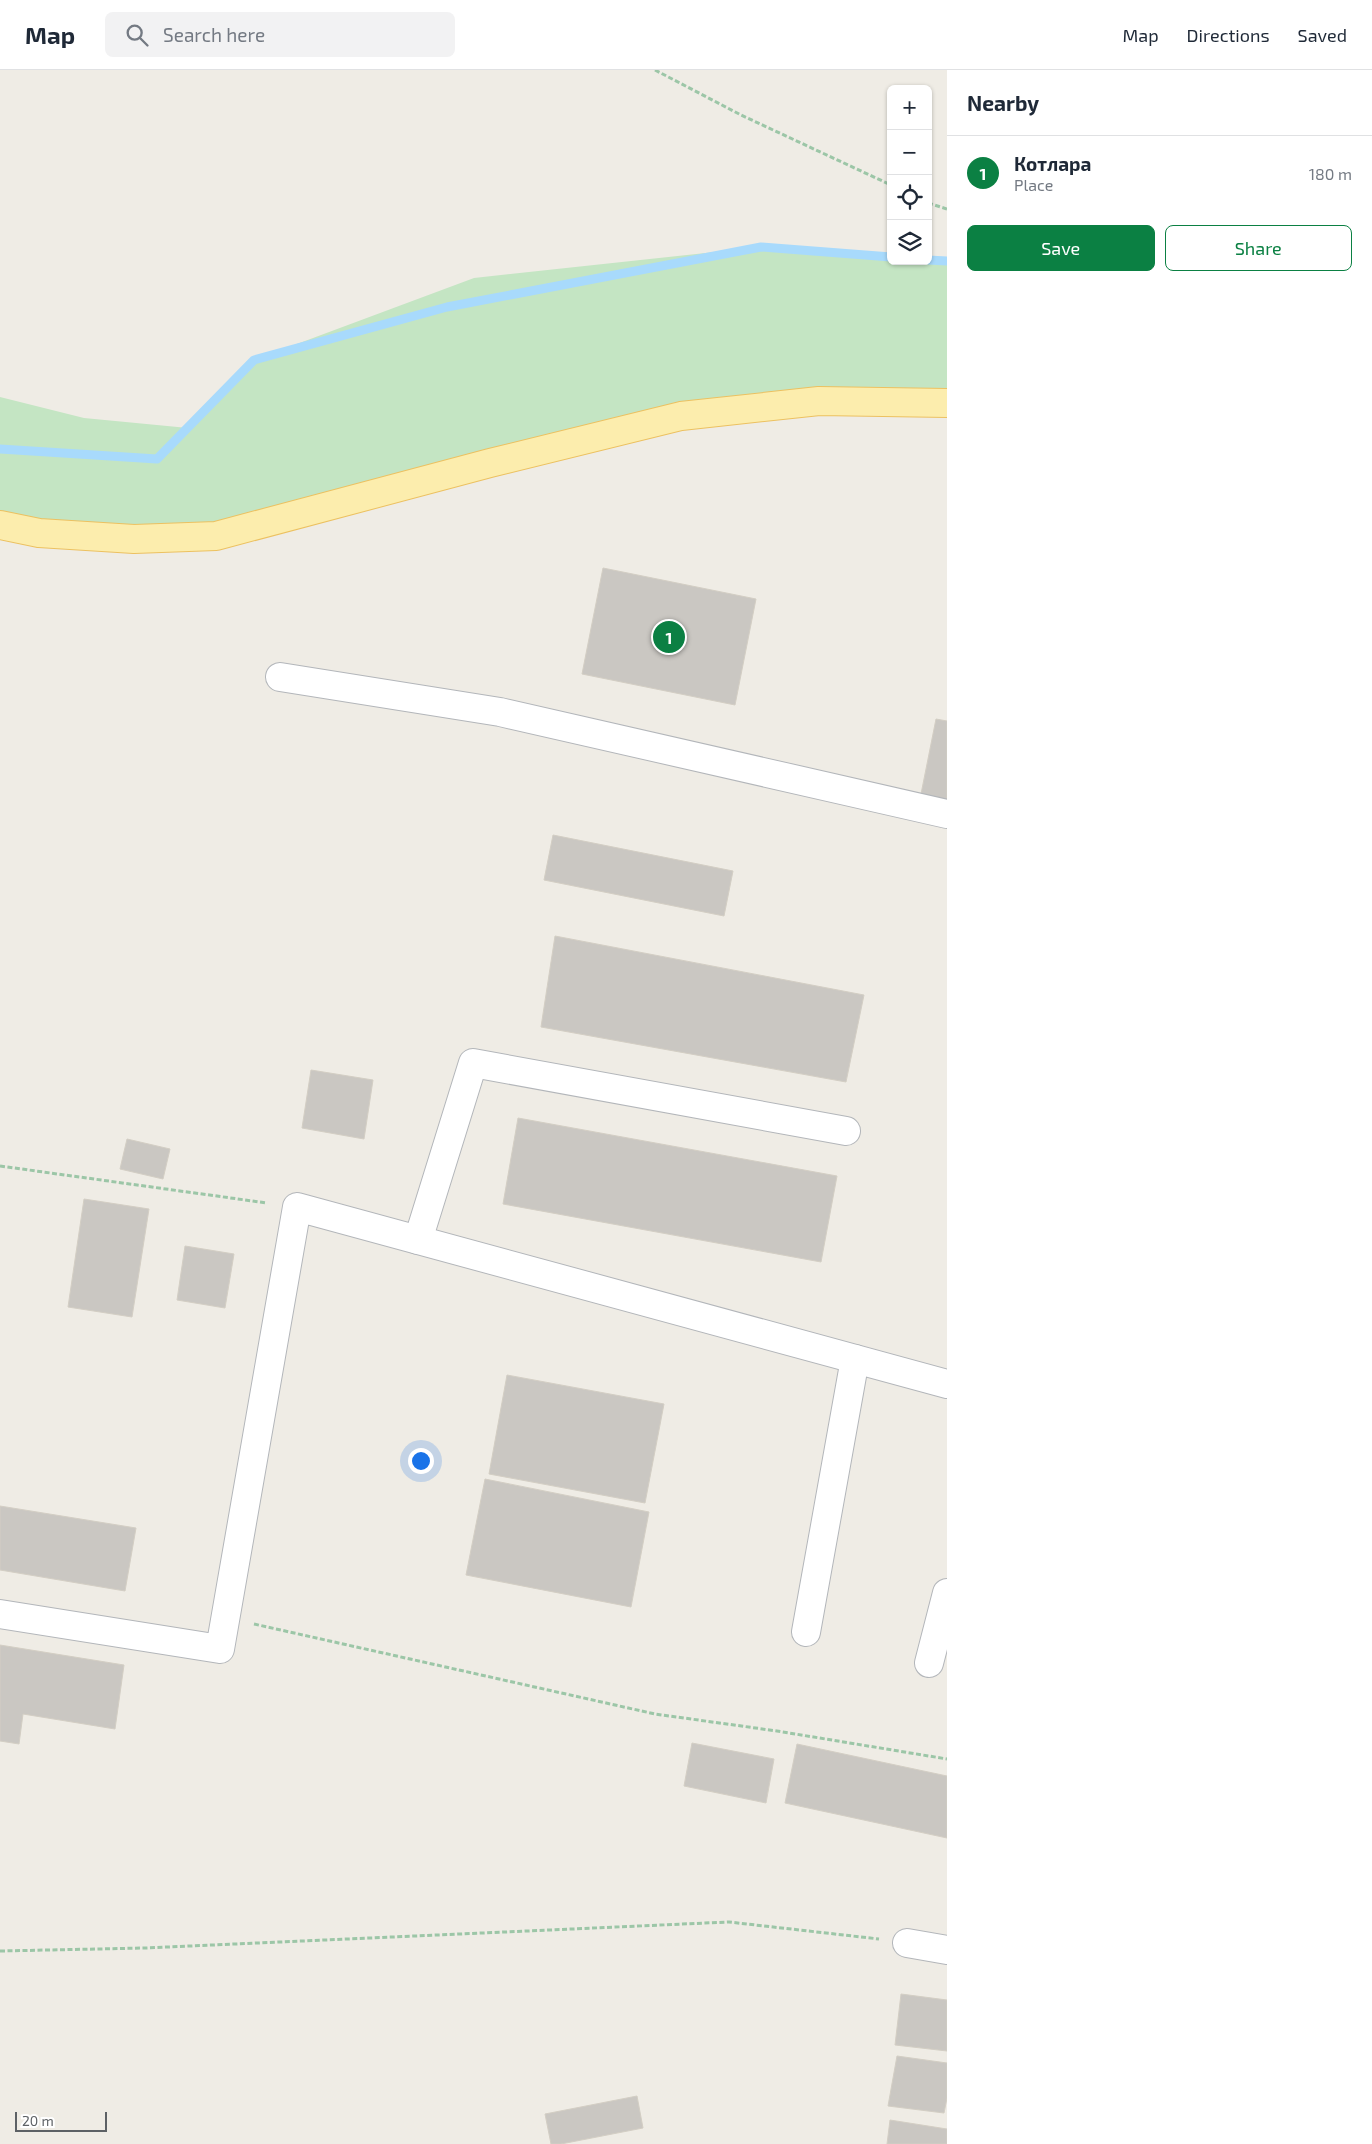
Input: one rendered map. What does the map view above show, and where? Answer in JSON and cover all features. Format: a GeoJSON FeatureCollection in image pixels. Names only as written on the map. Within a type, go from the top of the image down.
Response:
{"type":"FeatureCollection","features":[{"type":"Feature","properties":{"kind":"main road"},"geometry":{"type":"LineString","coordinates":[[0,525],[39,533],[134,539],[216,536],[490,463],[681,416],[818,401],[947,403]]}},
{"type":"Feature","properties":{"kind":"street"},"geometry":{"type":"LineString","coordinates":[[280,677],[500,712],[947,814]]}},
{"type":"Feature","properties":{"kind":"street"},"geometry":{"type":"LineString","coordinates":[[418,1240],[473,1063],[846,1131]]}},
{"type":"Feature","properties":{"kind":"street"},"geometry":{"type":"LineString","coordinates":[[0,1614],[220,1649],[297,1207],[947,1384]]}},
{"type":"Feature","properties":{"kind":"street"},"geometry":{"type":"LineString","coordinates":[[806,1632],[855,1359]]}},
{"type":"Feature","properties":{"kind":"street"},"geometry":{"type":"LineString","coordinates":[[929,1663],[947,1593]]}},
{"type":"Feature","properties":{"kind":"street"},"geometry":{"type":"LineString","coordinates":[[907,1942],[947,1950]]}},
{"type":"Feature","properties":{"kind":"path"},"geometry":{"type":"LineString","coordinates":[[654,70],[740,115],[887,183]]}},
{"type":"Feature","properties":{"kind":"path"},"geometry":{"type":"LineString","coordinates":[[932,204],[947,209]]}},
{"type":"Feature","properties":{"kind":"path"},"geometry":{"type":"LineString","coordinates":[[0,1166],[297,1207]]}},
{"type":"Feature","properties":{"kind":"path"},"geometry":{"type":"LineString","coordinates":[[226,1618],[655,1714],[777,1731],[947,1759]]}},
{"type":"Feature","properties":{"kind":"path"},"geometry":{"type":"LineString","coordinates":[[0,1951],[145,1948],[729,1922],[907,1942]]}},
{"type":"Feature","properties":{"kind":"green space"},"geometry":{"type":"Polygon","coordinates":[[[761,247],[887,257],[887,265],[932,265],[932,261],[947,261],[947,403],[681,416],[216,536],[0,525],[0,397],[84,418],[188,428],[254,360],[474,278],[761,247]]]}},
{"type":"Feature","properties":{"kind":"building"},"geometry":{"type":"Polygon","coordinates":[[[603,568],[756,599],[735,705],[582,674],[603,568]]]}},
{"type":"Feature","properties":{"kind":"building"},"geometry":{"type":"Polygon","coordinates":[[[936,719],[947,721],[947,804],[920,799],[936,719]]]}},
{"type":"Feature","properties":{"kind":"building"},"geometry":{"type":"Polygon","coordinates":[[[553,835],[733,871],[724,916],[544,880],[553,835]]]}},
{"type":"Feature","properties":{"kind":"building"},"geometry":{"type":"Polygon","coordinates":[[[555,936],[864,995],[846,1082],[541,1027],[555,936]]]}},
{"type":"Feature","properties":{"kind":"building"},"geometry":{"type":"Polygon","coordinates":[[[311,1070],[373,1080],[364,1139],[302,1128],[311,1070]]]}},
{"type":"Feature","properties":{"kind":"building"},"geometry":{"type":"Polygon","coordinates":[[[518,1118],[837,1176],[821,1262],[503,1204],[518,1118]]]}},
{"type":"Feature","properties":{"kind":"building"},"geometry":{"type":"Polygon","coordinates":[[[127,1139],[170,1149],[163,1179],[120,1169],[127,1139]]]}},
{"type":"Feature","properties":{"kind":"building"},"geometry":{"type":"Polygon","coordinates":[[[84,1199],[149,1209],[132,1317],[68,1307],[84,1199]]]}},
{"type":"Feature","properties":{"kind":"building"},"geometry":{"type":"Polygon","coordinates":[[[185,1246],[234,1254],[225,1308],[177,1300],[185,1246]]]}},
{"type":"Feature","properties":{"kind":"building"},"geometry":{"type":"Polygon","coordinates":[[[507,1375],[664,1404],[645,1503],[489,1474],[507,1375]]]}},
{"type":"Feature","properties":{"kind":"building"},"geometry":{"type":"Polygon","coordinates":[[[485,1479],[649,1512],[631,1607],[466,1575],[485,1479]]]}},
{"type":"Feature","properties":{"kind":"building"},"geometry":{"type":"Polygon","coordinates":[[[0,1506],[136,1528],[125,1591],[0,1570],[0,1506]]]}},
{"type":"Feature","properties":{"kind":"building"},"geometry":{"type":"Polygon","coordinates":[[[0,1645],[124,1665],[115,1729],[23,1714],[19,1744],[0,1741],[0,1645]]]}},
{"type":"Feature","properties":{"kind":"building"},"geometry":{"type":"Polygon","coordinates":[[[692,1743],[774,1759],[766,1803],[684,1786],[692,1743]]]}},
{"type":"Feature","properties":{"kind":"building"},"geometry":{"type":"Polygon","coordinates":[[[797,1744],[947,1776],[947,1838],[785,1803],[797,1744]]]}},
{"type":"Feature","properties":{"kind":"building"},"geometry":{"type":"Polygon","coordinates":[[[901,1994],[947,2000],[947,2051],[895,2045],[901,1994]]]}},
{"type":"Feature","properties":{"kind":"building"},"geometry":{"type":"Polygon","coordinates":[[[897,2056],[947,2063],[947,2098],[944,2113],[888,2106],[897,2056]]]}},
{"type":"Feature","properties":{"kind":"building"},"geometry":{"type":"Polygon","coordinates":[[[637,2096],[643,2128],[561,2144],[551,2144],[545,2114],[637,2096]]]}},
{"type":"Feature","properties":{"kind":"building"},"geometry":{"type":"Polygon","coordinates":[[[890,2120],[947,2129],[947,2144],[887,2144],[890,2120]]]}},
{"type":"Feature","properties":{"kind":"waterway"},"geometry":{"type":"LineString","coordinates":[[0,449],[157,459],[254,360],[447,307],[761,247],[887,257]]}},
{"type":"Feature","properties":{"kind":"waterway"},"geometry":{"type":"LineString","coordinates":[[932,260],[947,261]]}},
{"type":"Feature","properties":{"kind":"place","name":"Котлара"},"geometry":{"type":"Point","coordinates":[669,637]}}]}
